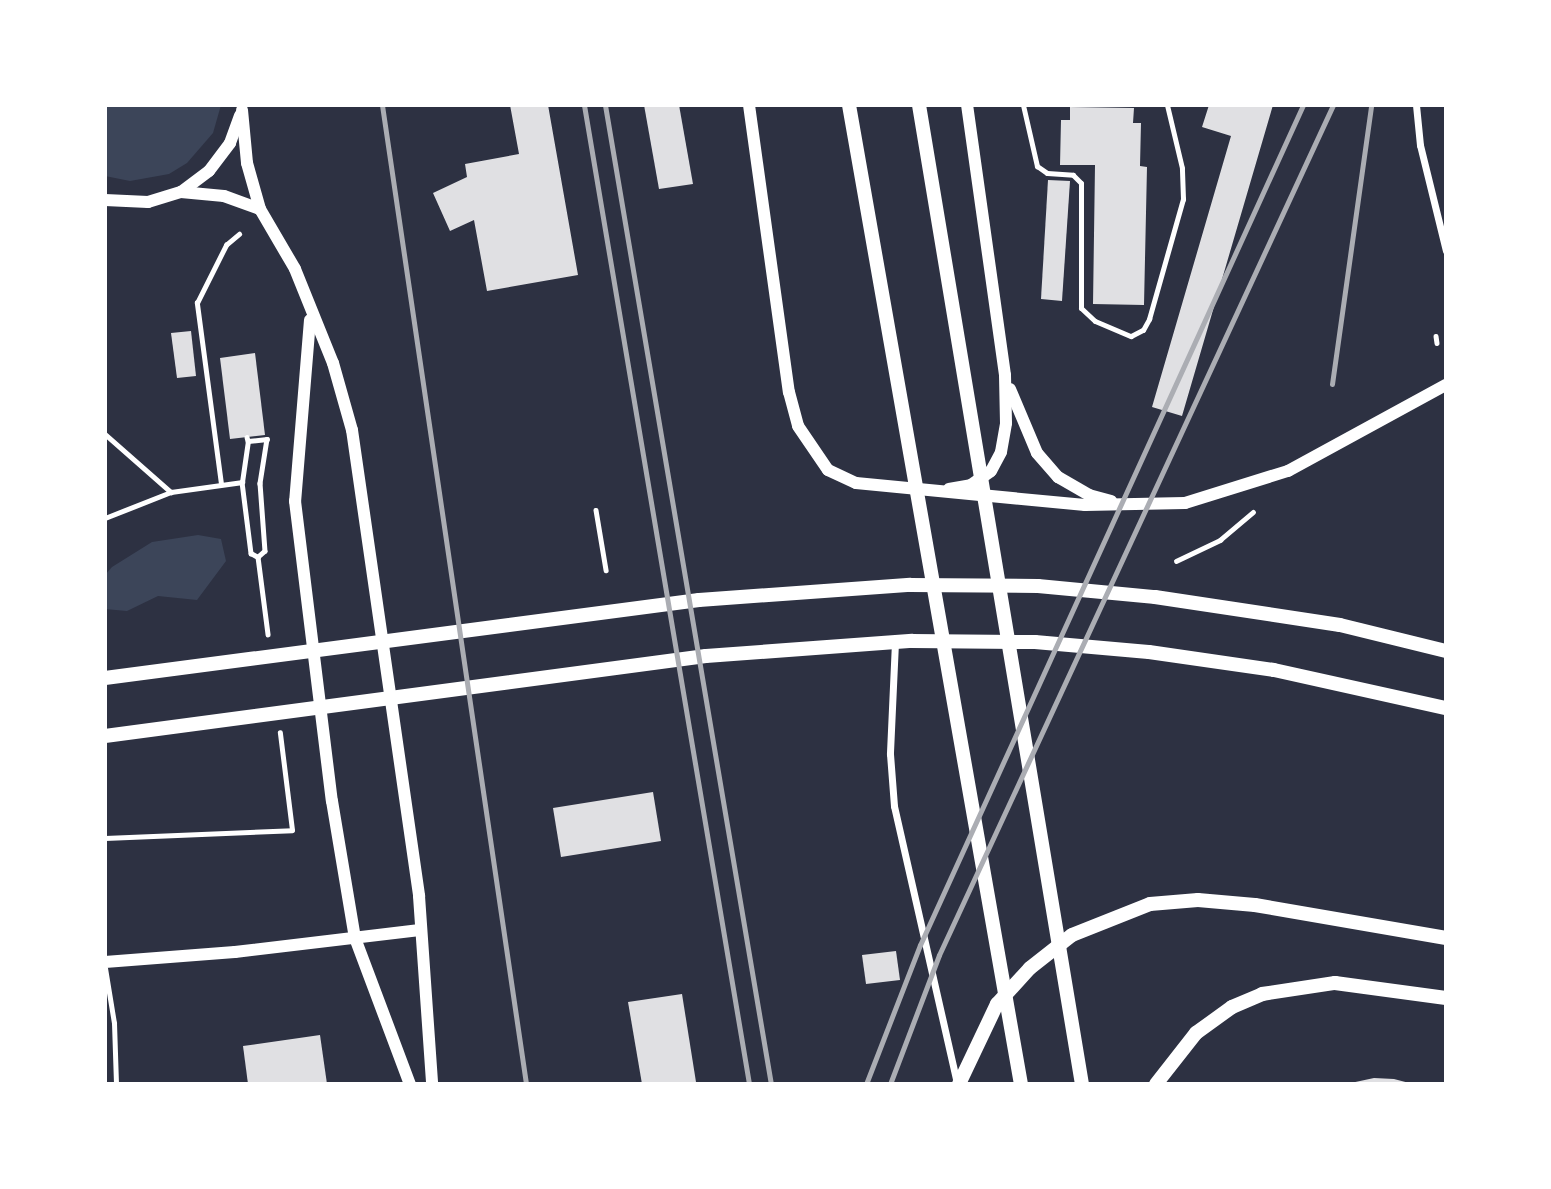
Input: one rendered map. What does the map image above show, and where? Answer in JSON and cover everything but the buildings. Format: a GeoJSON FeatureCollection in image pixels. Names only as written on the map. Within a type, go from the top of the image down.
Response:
{"type":"FeatureCollection","features":[{"type":"Feature","properties":{"kind":"main road"},"geometry":{"type":"LineString","coordinates":[[849,105],[1021,1084]]}},
{"type":"Feature","properties":{"kind":"main road"},"geometry":{"type":"LineString","coordinates":[[919,105],[1082,1084]]}},
{"type":"Feature","properties":{"kind":"main road"},"geometry":{"type":"LineString","coordinates":[[105,678],[699,600],[910,585],[1038,586],[1155,597],[1340,625],[1446,651]]}},
{"type":"Feature","properties":{"kind":"main road"},"geometry":{"type":"LineString","coordinates":[[105,736],[706,656],[895,642],[1035,642],[1149,652],[1301,675],[1446,708]]}},
{"type":"Feature","properties":{"kind":"main road"},"geometry":{"type":"LineString","coordinates":[[958,1084],[997,1004],[1030,968],[1072,935],[1150,904],[1198,900],[1255,905],[1446,938]]}},
{"type":"Feature","properties":{"kind":"main road"},"geometry":{"type":"LineString","coordinates":[[1157,1084],[1195,1033],[1231,1007],[1262,994],[1335,983],[1446,998]]}},
{"type":"Feature","properties":{"kind":"street"},"geometry":{"type":"LineString","coordinates":[[749,105],[789,391],[798,426],[828,470],[856,483],[934,492],[1125,504],[1185,503],[1288,471],[1446,385]]}},
{"type":"Feature","properties":{"kind":"street"},"geometry":{"type":"LineString","coordinates":[[934,492],[971,485],[991,471],[1002,452],[1006,423],[1005,374],[967,105]]}},
{"type":"Feature","properties":{"kind":"street"},"geometry":{"type":"LineString","coordinates":[[1416,105],[1420,145],[1446,251]]}},
{"type":"Feature","properties":{"kind":"street"},"geometry":{"type":"LineString","coordinates":[[108,203],[148,202],[181,192],[209,171],[223,152],[242,107]]}},
{"type":"Feature","properties":{"kind":"street"},"geometry":{"type":"LineString","coordinates":[[242,107],[247,163],[260,209],[295,269],[309,313],[332,363],[352,430],[405,788],[432,1084]]}},
{"type":"Feature","properties":{"kind":"street"},"geometry":{"type":"LineString","coordinates":[[181,192],[224,196],[260,209]]}},
{"type":"Feature","properties":{"kind":"street"},"geometry":{"type":"LineString","coordinates":[[309,313],[306,406],[295,501],[332,801],[355,938],[410,1084]]}},
{"type":"Feature","properties":{"kind":"street"},"geometry":{"type":"LineString","coordinates":[[1005,374],[1019,418],[1037,453],[1058,477],[1089,495],[1125,504]]}},
{"type":"Feature","properties":{"kind":"street"},"geometry":{"type":"LineString","coordinates":[[895,642],[890,754],[894,806],[958,1084]]}},
{"type":"Feature","properties":{"kind":"street"},"geometry":{"type":"LineString","coordinates":[[105,962],[420,930]]}},
{"type":"Feature","properties":{"kind":"lane"},"geometry":{"type":"LineString","coordinates":[[1023,105],[1037,166],[1046,173],[1073,175],[1081,183],[1081,308],[1096,321],[1131,335],[1143,330],[1149,319],[1183,198],[1182,168],[1167,105]]}},
{"type":"Feature","properties":{"kind":"lane"},"geometry":{"type":"LineString","coordinates":[[105,968],[114,1023],[116,1084]]}},
{"type":"Feature","properties":{"kind":"path"},"geometry":{"type":"LineString","coordinates":[[220,484],[197,303],[226,244],[239,234]]}},
{"type":"Feature","properties":{"kind":"path"},"geometry":{"type":"LineString","coordinates":[[1436,336],[1437,343]]}},
{"type":"Feature","properties":{"kind":"path"},"geometry":{"type":"LineString","coordinates":[[105,434],[171,492]]}},
{"type":"Feature","properties":{"kind":"path"},"geometry":{"type":"LineString","coordinates":[[248,439],[267,439],[260,483],[265,551],[258,557],[251,553],[242,482],[248,439]]}},
{"type":"Feature","properties":{"kind":"path"},"geometry":{"type":"LineString","coordinates":[[105,519],[171,492],[242,482]]}},
{"type":"Feature","properties":{"kind":"path"},"geometry":{"type":"LineString","coordinates":[[596,510],[606,570]]}},
{"type":"Feature","properties":{"kind":"path"},"geometry":{"type":"LineString","coordinates":[[1176,561],[1220,540],[1253,512]]}},
{"type":"Feature","properties":{"kind":"path"},"geometry":{"type":"LineString","coordinates":[[258,557],[269,645]]}},
{"type":"Feature","properties":{"kind":"path"},"geometry":{"type":"LineString","coordinates":[[105,838],[292,830],[279,726]]}},
{"type":"Feature","properties":{"kind":"shaded area"},"geometry":{"type":"Polygon","coordinates":[[[105,105],[221,105],[213,133],[187,163],[169,174],[130,181],[105,176],[105,105]]]}},
{"type":"Feature","properties":{"kind":"shaded area"},"geometry":{"type":"Polygon","coordinates":[[[198,535],[221,539],[226,561],[197,600],[158,596],[127,611],[105,609],[105,575],[112,567],[152,542],[198,535]]]}},
{"type":"Feature","properties":{"kind":"railway"},"geometry":{"type":"LineString","coordinates":[[382,105],[526,1084]]}},
{"type":"Feature","properties":{"kind":"railway"},"geometry":{"type":"LineString","coordinates":[[584,105],[749,1084]]}},
{"type":"Feature","properties":{"kind":"railway"},"geometry":{"type":"LineString","coordinates":[[605,105],[771,1084]]}},
{"type":"Feature","properties":{"kind":"railway"},"geometry":{"type":"LineString","coordinates":[[866,1084],[920,945],[1303,105]]}},
{"type":"Feature","properties":{"kind":"railway"},"geometry":{"type":"LineString","coordinates":[[890,1084],[939,955],[1333,105]]}},
{"type":"Feature","properties":{"kind":"railway"},"geometry":{"type":"LineString","coordinates":[[1332,384],[1371,105]]}}]}
